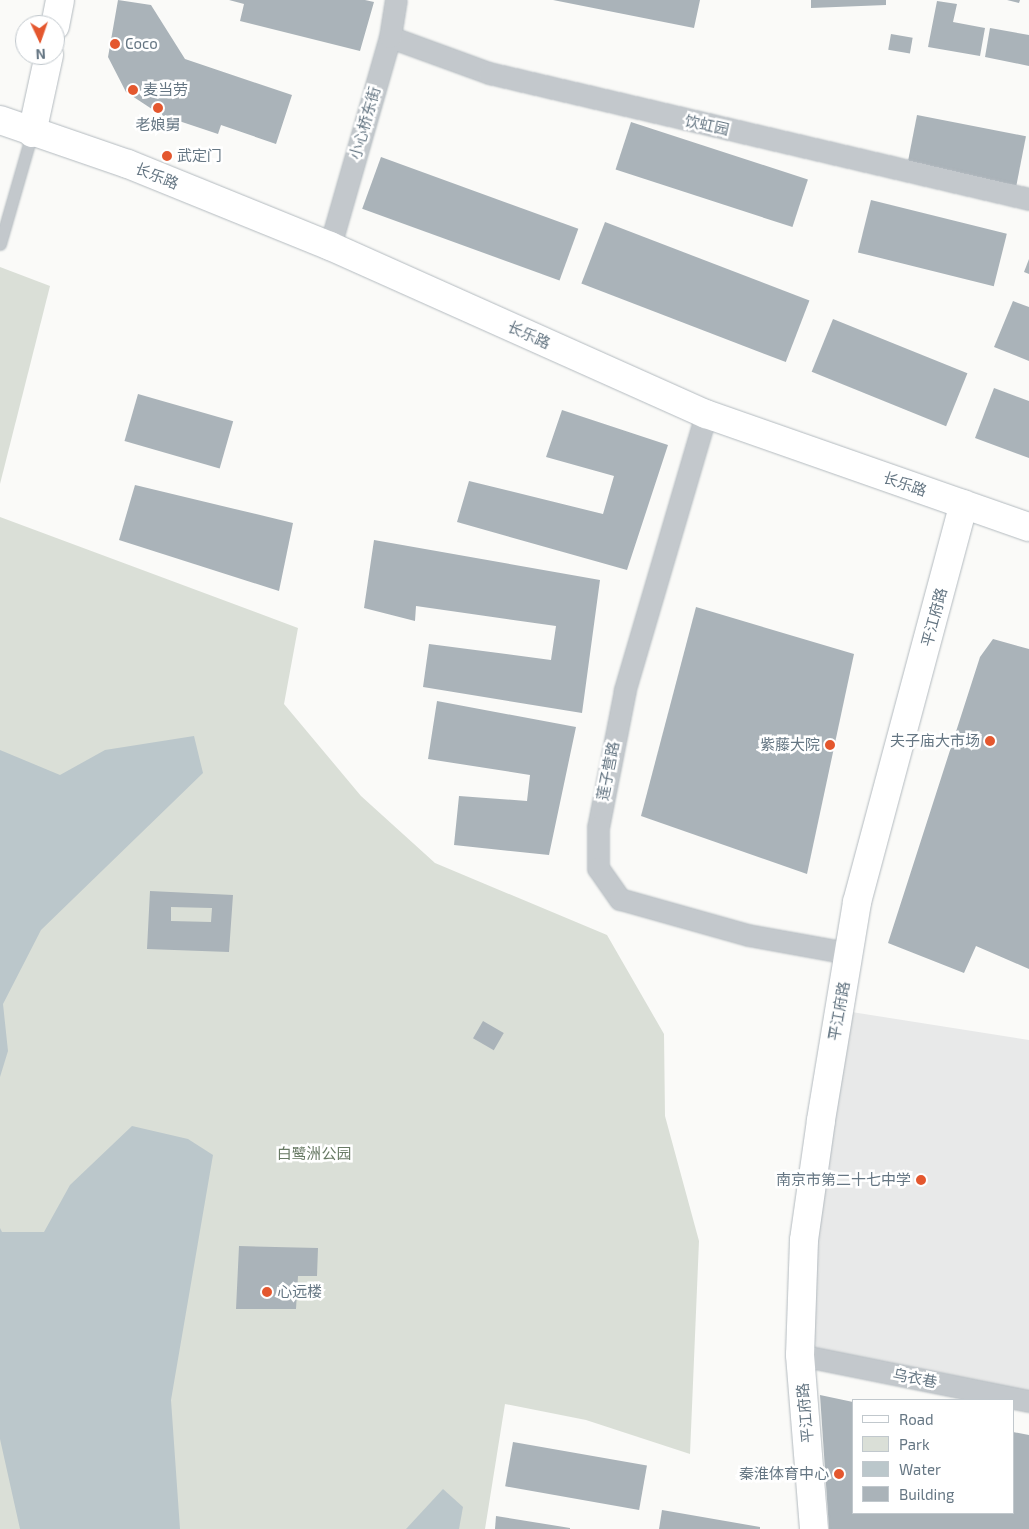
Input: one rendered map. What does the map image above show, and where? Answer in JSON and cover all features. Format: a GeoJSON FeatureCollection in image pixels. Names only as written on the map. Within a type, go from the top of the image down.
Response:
{"type":"FeatureCollection","features":[{"type":"Feature","properties":{"kind":"street"},"geometry":{"type":"LineString","coordinates":[[57,15],[60,0]]}},
{"type":"Feature","properties":{"kind":"street","name":"小心桥东街"},"geometry":{"type":"LineString","coordinates":[[330,246],[390,37],[396,0]]}},
{"type":"Feature","properties":{"kind":"street","name":"饮虹园"},"geometry":{"type":"LineString","coordinates":[[390,37],[489,73],[1029,199]]}},
{"type":"Feature","properties":{"kind":"street"},"geometry":{"type":"LineString","coordinates":[[32,133],[47,65]]}},
{"type":"Feature","properties":{"kind":"street","name":"长乐路"},"geometry":{"type":"LineString","coordinates":[[0,120],[32,133],[128,164],[330,246],[706,414],[1029,527]]}},
{"type":"Feature","properties":{"kind":"street","name":"长乐路"},"geometry":{"type":"LineString","coordinates":[[0,137],[32,133]]}},
{"type":"Feature","properties":{"kind":"street","name":"莲子营路"},"geometry":{"type":"LineString","coordinates":[[706,414],[625,690],[598,827],[598,868],[620,899],[748,934],[848,953]]}},
{"type":"Feature","properties":{"kind":"street","name":"平江府路"},"geometry":{"type":"LineString","coordinates":[[814,1529],[800,1355],[804,1240],[857,902],[964,504]]}},
{"type":"Feature","properties":{"kind":"street","name":"乌衣巷"},"geometry":{"type":"LineString","coordinates":[[800,1355],[1029,1401]]}},
{"type":"Feature","properties":{"kind":"lane"},"geometry":{"type":"LineString","coordinates":[[0,244],[32,133]]}},
{"type":"Feature","properties":{"kind":"shaded area","name":"南京市第二十七中学"},"geometry":{"type":"Polygon","coordinates":[[[839,1010],[1029,1040],[1029,1401],[800,1355],[839,1010]]]}},
{"type":"Feature","properties":{"kind":"green space"},"geometry":{"type":"Polygon","coordinates":[[[0,267],[50,286],[0,484],[0,267]]]}},
{"type":"Feature","properties":{"kind":"green space","name":"白鹭洲公园"},"geometry":{"type":"Polygon","coordinates":[[[0,517],[298,628],[284,704],[361,796],[435,863],[607,935],[664,1034],[665,1116],[699,1241],[690,1454],[586,1420],[505,1404],[485,1529],[0,1529],[0,517]]]}},
{"type":"Feature","properties":{"kind":"water"},"geometry":{"type":"Polygon","coordinates":[[[194,736],[203,773],[41,930],[3,1004],[8,1051],[0,1077],[0,750],[60,775],[105,750],[194,736]]]}},
{"type":"Feature","properties":{"kind":"water"},"geometry":{"type":"Polygon","coordinates":[[[132,1126],[188,1139],[213,1155],[171,1400],[180,1529],[20,1529],[0,1439],[0,1228],[2,1232],[44,1232],[70,1185],[132,1126]]]}},
{"type":"Feature","properties":{"kind":"water"},"geometry":{"type":"Polygon","coordinates":[[[443,1489],[463,1507],[459,1529],[406,1529],[443,1489]]]}},
{"type":"Feature","properties":{"kind":"building"},"geometry":{"type":"Polygon","coordinates":[[[118,0],[151,5],[185,59],[292,95],[276,144],[221,125],[218,134],[161,115],[126,92],[108,57],[118,0]]]}},
{"type":"Feature","properties":{"kind":"building"},"geometry":{"type":"Polygon","coordinates":[[[229,0],[365,0],[374,2],[360,51],[240,21],[244,4],[229,0]]]}},
{"type":"Feature","properties":{"kind":"building"},"geometry":{"type":"Polygon","coordinates":[[[553,0],[700,0],[694,28],[553,0]]]}},
{"type":"Feature","properties":{"kind":"building"},"geometry":{"type":"Polygon","coordinates":[[[811,0],[886,0],[886,5],[811,8],[811,0]]]}},
{"type":"Feature","properties":{"kind":"building"},"geometry":{"type":"Polygon","coordinates":[[[1007,0],[1020,0],[1019,3],[1007,0]]]}},
{"type":"Feature","properties":{"kind":"building"},"geometry":{"type":"Polygon","coordinates":[[[937,1],[957,4],[953,22],[985,28],[980,56],[928,47],[937,1]]]}},
{"type":"Feature","properties":{"kind":"building"},"geometry":{"type":"Polygon","coordinates":[[[990,28],[1029,35],[1029,66],[985,57],[990,28]]]}},
{"type":"Feature","properties":{"kind":"building"},"geometry":{"type":"Polygon","coordinates":[[[891,34],[913,38],[910,54],[888,50],[891,34]]]}},
{"type":"Feature","properties":{"kind":"building"},"geometry":{"type":"Polygon","coordinates":[[[917,115],[1026,136],[1016,185],[907,164],[917,115]]]}},
{"type":"Feature","properties":{"kind":"building"},"geometry":{"type":"Polygon","coordinates":[[[631,122],[808,179],[792,227],[616,170],[631,122]]]}},
{"type":"Feature","properties":{"kind":"building"},"geometry":{"type":"Polygon","coordinates":[[[381,157],[578,229],[560,281],[362,209],[381,157]]]}},
{"type":"Feature","properties":{"kind":"building"},"geometry":{"type":"Polygon","coordinates":[[[871,200],[1007,234],[994,286],[858,252],[871,200]]]}},
{"type":"Feature","properties":{"kind":"building"},"geometry":{"type":"Polygon","coordinates":[[[605,222],[809,300],[786,362],[581,284],[605,222]]]}},
{"type":"Feature","properties":{"kind":"building"},"geometry":{"type":"Polygon","coordinates":[[[1029,259],[1029,274],[1024,272],[1029,259]]]}},
{"type":"Feature","properties":{"kind":"building"},"geometry":{"type":"Polygon","coordinates":[[[1013,301],[1029,307],[1029,361],[994,347],[1013,301]]]}},
{"type":"Feature","properties":{"kind":"building"},"geometry":{"type":"Polygon","coordinates":[[[833,319],[967,373],[946,426],[812,372],[833,319]]]}},
{"type":"Feature","properties":{"kind":"building"},"geometry":{"type":"Polygon","coordinates":[[[994,388],[1029,401],[1029,458],[975,438],[994,388]]]}},
{"type":"Feature","properties":{"kind":"building"},"geometry":{"type":"Polygon","coordinates":[[[138,394],[233,421],[220,468],[124,441],[138,394]]]}},
{"type":"Feature","properties":{"kind":"building"},"geometry":{"type":"Polygon","coordinates":[[[562,410],[668,445],[627,570],[457,522],[469,481],[603,514],[614,476],[546,457],[562,410]]]}},
{"type":"Feature","properties":{"kind":"building"},"geometry":{"type":"Polygon","coordinates":[[[135,485],[293,523],[279,591],[119,540],[135,485]]]}},
{"type":"Feature","properties":{"kind":"building"},"geometry":{"type":"Polygon","coordinates":[[[374,540],[600,580],[582,713],[423,687],[429,644],[551,660],[556,626],[416,606],[415,621],[364,608],[374,540]]]}},
{"type":"Feature","properties":{"kind":"building"},"geometry":{"type":"Polygon","coordinates":[[[696,607],[854,654],[807,874],[641,816],[696,607]]]}},
{"type":"Feature","properties":{"kind":"building","name":"夫子庙大市场"},"geometry":{"type":"Polygon","coordinates":[[[993,639],[1029,649],[1029,969],[976,946],[964,973],[888,943],[980,657],[993,639]]]}},
{"type":"Feature","properties":{"kind":"building"},"geometry":{"type":"Polygon","coordinates":[[[437,701],[576,727],[549,855],[454,845],[459,796],[527,801],[530,775],[428,759],[437,701]]]}},
{"type":"Feature","properties":{"kind":"building"},"geometry":{"type":"Polygon","coordinates":[[[150,891],[233,895],[229,952],[147,949],[150,891]],[[171,907],[171,921],[211,922],[212,908],[171,907]]]}},
{"type":"Feature","properties":{"kind":"building"},"geometry":{"type":"Polygon","coordinates":[[[483,1021],[504,1033],[494,1050],[473,1038],[483,1021]]]}},
{"type":"Feature","properties":{"kind":"building","name":"心远楼"},"geometry":{"type":"Polygon","coordinates":[[[239,1246],[318,1248],[317,1276],[298,1276],[296,1309],[236,1309],[239,1246]]]}},
{"type":"Feature","properties":{"kind":"building","name":"秦淮体育中心"},"geometry":{"type":"Polygon","coordinates":[[[820,1395],[852,1402],[852,1514],[1014,1514],[1014,1432],[1029,1435],[1029,1529],[829,1529],[820,1395]]]}},
{"type":"Feature","properties":{"kind":"building"},"geometry":{"type":"Polygon","coordinates":[[[513,1442],[647,1466],[639,1510],[505,1486],[513,1442]]]}},
{"type":"Feature","properties":{"kind":"building"},"geometry":{"type":"Polygon","coordinates":[[[662,1510],[760,1527],[760,1529],[659,1529],[662,1510]]]}},
{"type":"Feature","properties":{"kind":"building"},"geometry":{"type":"Polygon","coordinates":[[[496,1516],[570,1528],[570,1529],[495,1529],[496,1516]]]}},
{"type":"Feature","properties":{"kind":"place","name":"Coco"},"geometry":{"type":"Point","coordinates":[115,44]}},
{"type":"Feature","properties":{"kind":"place","name":"麦当劳"},"geometry":{"type":"Point","coordinates":[133,90]}},
{"type":"Feature","properties":{"kind":"place","name":"老娘舅"},"geometry":{"type":"Point","coordinates":[158,108]}},
{"type":"Feature","properties":{"kind":"place","name":"武定门"},"geometry":{"type":"Point","coordinates":[167,156]}},
{"type":"Feature","properties":{"kind":"place","name":"夫子庙大市场"},"geometry":{"type":"Point","coordinates":[990,741]}},
{"type":"Feature","properties":{"kind":"place","name":"紫藤大院"},"geometry":{"type":"Point","coordinates":[830,745]}},
{"type":"Feature","properties":{"kind":"place","name":"南京市第二十七中学"},"geometry":{"type":"Point","coordinates":[921,1180]}},
{"type":"Feature","properties":{"kind":"place","name":"心远楼"},"geometry":{"type":"Point","coordinates":[267,1292]}},
{"type":"Feature","properties":{"kind":"place","name":"秦淮体育中心"},"geometry":{"type":"Point","coordinates":[839,1474]}}]}
